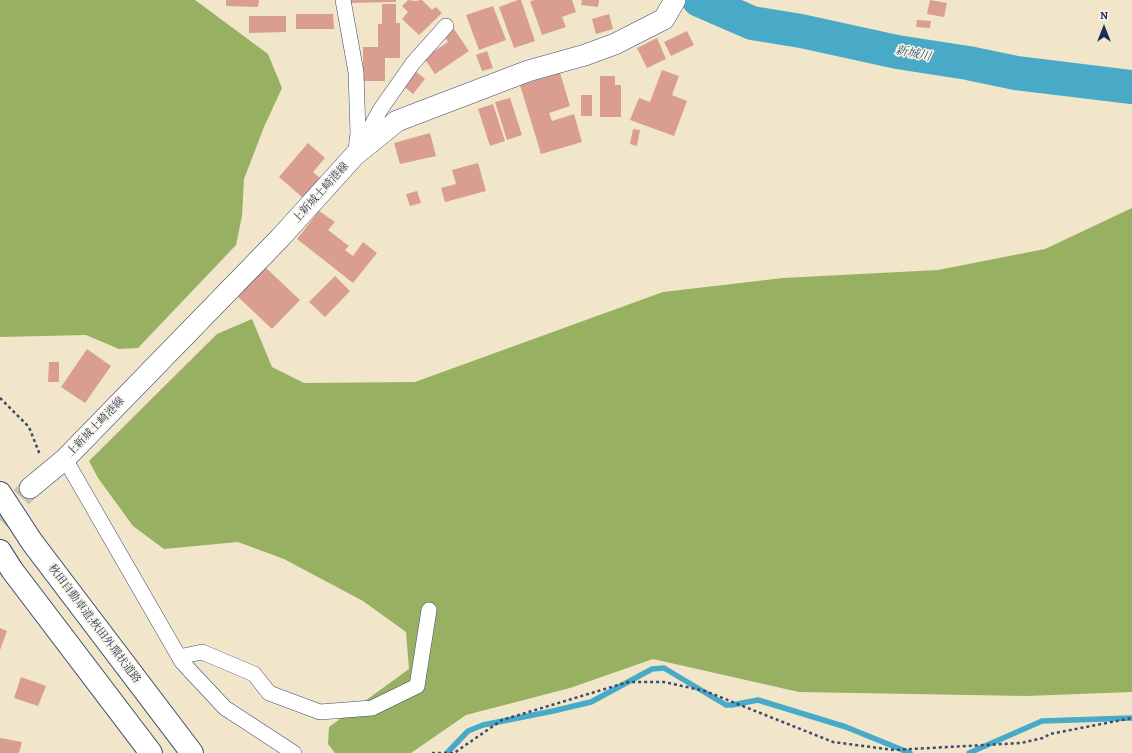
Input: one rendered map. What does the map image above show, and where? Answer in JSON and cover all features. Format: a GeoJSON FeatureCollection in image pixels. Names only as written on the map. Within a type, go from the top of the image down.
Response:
{"type":"FeatureCollection","features":[{"type":"Feature","properties":{"kind":"highway","name":"秋田自動車道;秋田外環状道路"},"geometry":{"type":"LineString","coordinates":[[0,493],[32,542],[192,753]]}},
{"type":"Feature","properties":{"kind":"highway"},"geometry":{"type":"LineString","coordinates":[[0,550],[12,570],[151,753]]}},
{"type":"Feature","properties":{"kind":"main road","name":"上新城土崎港線"},"geometry":{"type":"LineString","coordinates":[[30,488],[65,459],[280,238],[355,155],[397,121],[528,71],[585,55],[615,44],[664,19],[675,0]]}},
{"type":"Feature","properties":{"kind":"street"},"geometry":{"type":"LineString","coordinates":[[342,0],[356,72],[358,133],[355,155]]}},
{"type":"Feature","properties":{"kind":"street"},"geometry":{"type":"LineString","coordinates":[[355,155],[380,110],[412,63],[446,26]]}},
{"type":"Feature","properties":{"kind":"street"},"geometry":{"type":"LineString","coordinates":[[65,459],[182,662],[225,708],[294,753]]}},
{"type":"Feature","properties":{"kind":"street"},"geometry":{"type":"LineString","coordinates":[[179,657],[202,652],[254,674],[269,693],[320,712],[372,708],[417,686],[429,610]]}},
{"type":"Feature","properties":{"kind":"path"},"geometry":{"type":"LineString","coordinates":[[0,398],[29,427],[48,474]]}},
{"type":"Feature","properties":{"kind":"path"},"geometry":{"type":"LineString","coordinates":[[432,753],[454,753],[502,720],[628,682],[664,682],[705,691],[833,742],[894,750],[1021,743],[1042,738],[1050,734],[1132,718]]}},
{"type":"Feature","properties":{"kind":"green space"},"geometry":{"type":"Polygon","coordinates":[[[0,0],[195,0],[268,54],[282,88],[264,127],[244,179],[242,216],[236,245],[138,348],[119,349],[86,335],[0,337],[0,0]]]}},
{"type":"Feature","properties":{"kind":"green space"},"geometry":{"type":"Polygon","coordinates":[[[1132,208],[1132,692],[1026,696],[799,692],[653,659],[570,688],[466,715],[411,753],[335,753],[328,744],[329,727],[409,669],[406,632],[363,601],[284,559],[238,542],[164,549],[133,526],[98,478],[89,461],[217,334],[252,319],[272,367],[304,383],[415,382],[663,292],[783,278],[938,270],[1045,249],[1132,208]]]}},
{"type":"Feature","properties":{"kind":"building"},"geometry":{"type":"Polygon","coordinates":[[[226,0],[259,0],[258,7],[226,6],[226,0]]]}},
{"type":"Feature","properties":{"kind":"building"},"geometry":{"type":"Polygon","coordinates":[[[350,0],[396,0],[396,2],[350,3],[350,0]]]}},
{"type":"Feature","properties":{"kind":"building"},"geometry":{"type":"Polygon","coordinates":[[[408,0],[422,0],[432,10],[436,7],[442,13],[419,35],[402,19],[408,12],[402,6],[408,0]]]}},
{"type":"Feature","properties":{"kind":"building"},"geometry":{"type":"Polygon","coordinates":[[[521,0],[535,41],[514,48],[499,7],[521,0]]]}},
{"type":"Feature","properties":{"kind":"building"},"geometry":{"type":"Polygon","coordinates":[[[572,0],[576,12],[562,17],[566,27],[542,35],[530,1],[572,0]]]}},
{"type":"Feature","properties":{"kind":"building"},"geometry":{"type":"Polygon","coordinates":[[[582,0],[599,0],[598,7],[581,5],[582,0]]]}},
{"type":"Feature","properties":{"kind":"building"},"geometry":{"type":"Polygon","coordinates":[[[930,0],[947,3],[944,17],[927,14],[930,0]]]}},
{"type":"Feature","properties":{"kind":"building"},"geometry":{"type":"Polygon","coordinates":[[[382,4],[396,4],[396,23],[400,23],[400,58],[385,58],[385,81],[363,81],[363,47],[378,47],[378,24],[382,24],[382,4]]]}},
{"type":"Feature","properties":{"kind":"building"},"geometry":{"type":"Polygon","coordinates":[[[493,6],[506,40],[479,50],[466,15],[493,6]]]}},
{"type":"Feature","properties":{"kind":"building"},"geometry":{"type":"Polygon","coordinates":[[[296,14],[333,14],[334,29],[296,29],[296,14]]]}},
{"type":"Feature","properties":{"kind":"building"},"geometry":{"type":"Polygon","coordinates":[[[609,14],[613,29],[596,34],[592,19],[609,14]]]}},
{"type":"Feature","properties":{"kind":"building"},"geometry":{"type":"Polygon","coordinates":[[[249,16],[286,16],[286,32],[249,33],[249,16]]]}},
{"type":"Feature","properties":{"kind":"building"},"geometry":{"type":"Polygon","coordinates":[[[917,20],[931,21],[930,28],[916,27],[917,20]]]}},
{"type":"Feature","properties":{"kind":"building"},"geometry":{"type":"Polygon","coordinates":[[[454,29],[469,51],[435,74],[424,58],[448,42],[444,36],[454,29]]]}},
{"type":"Feature","properties":{"kind":"building"},"geometry":{"type":"Polygon","coordinates":[[[687,31],[694,45],[671,56],[664,42],[687,31]]]}},
{"type":"Feature","properties":{"kind":"building"},"geometry":{"type":"Polygon","coordinates":[[[657,38],[666,59],[647,68],[637,48],[657,38]]]}},
{"type":"Feature","properties":{"kind":"building"},"geometry":{"type":"Polygon","coordinates":[[[487,51],[493,68],[482,71],[476,55],[487,51]]]}},
{"type":"Feature","properties":{"kind":"building"},"geometry":{"type":"Polygon","coordinates":[[[414,70],[425,79],[413,94],[402,85],[414,70]]]}},
{"type":"Feature","properties":{"kind":"building"},"geometry":{"type":"Polygon","coordinates":[[[662,70],[679,76],[672,95],[687,101],[674,136],[630,120],[639,98],[650,102],[662,70]]]}},
{"type":"Feature","properties":{"kind":"building"},"geometry":{"type":"Polygon","coordinates":[[[560,73],[570,106],[549,113],[552,121],[574,114],[582,142],[541,154],[520,85],[560,73]]]}},
{"type":"Feature","properties":{"kind":"building"},"geometry":{"type":"Polygon","coordinates":[[[600,76],[615,76],[615,85],[621,85],[621,117],[600,117],[600,76]]]}},
{"type":"Feature","properties":{"kind":"building"},"geometry":{"type":"Polygon","coordinates":[[[581,95],[592,95],[592,116],[581,116],[581,95]]]}},
{"type":"Feature","properties":{"kind":"building"},"geometry":{"type":"Polygon","coordinates":[[[510,98],[522,135],[507,140],[495,102],[510,98]]]}},
{"type":"Feature","properties":{"kind":"building"},"geometry":{"type":"Polygon","coordinates":[[[493,104],[505,141],[490,146],[478,109],[493,104]]]}},
{"type":"Feature","properties":{"kind":"building"},"geometry":{"type":"Polygon","coordinates":[[[633,129],[640,130],[637,146],[630,144],[633,129]]]}},
{"type":"Feature","properties":{"kind":"building"},"geometry":{"type":"Polygon","coordinates":[[[430,133],[436,156],[400,164],[394,143],[430,133]]]}},
{"type":"Feature","properties":{"kind":"building"},"geometry":{"type":"Polygon","coordinates":[[[308,143],[325,158],[313,172],[320,178],[303,198],[279,177],[308,143]]]}},
{"type":"Feature","properties":{"kind":"building"},"geometry":{"type":"Polygon","coordinates":[[[478,163],[486,191],[445,202],[441,188],[456,184],[452,170],[478,163]]]}},
{"type":"Feature","properties":{"kind":"building"},"geometry":{"type":"Polygon","coordinates":[[[417,191],[421,203],[410,206],[406,194],[417,191]]]}},
{"type":"Feature","properties":{"kind":"building"},"geometry":{"type":"Polygon","coordinates":[[[319,211],[335,222],[328,230],[349,246],[345,250],[353,256],[363,242],[377,253],[353,283],[297,239],[319,211]]]}},
{"type":"Feature","properties":{"kind":"building"},"geometry":{"type":"Polygon","coordinates":[[[264,266],[300,300],[272,329],[236,295],[264,266]]]}},
{"type":"Feature","properties":{"kind":"building"},"geometry":{"type":"Polygon","coordinates":[[[335,276],[350,291],[325,317],[309,302],[335,276]]]}},
{"type":"Feature","properties":{"kind":"building"},"geometry":{"type":"Polygon","coordinates":[[[87,349],[111,366],[85,403],[61,387],[87,349]]]}},
{"type":"Feature","properties":{"kind":"building"},"geometry":{"type":"Polygon","coordinates":[[[49,362],[59,362],[59,382],[48,382],[49,362]]]}},
{"type":"Feature","properties":{"kind":"building"},"geometry":{"type":"Polygon","coordinates":[[[0,628],[7,631],[0,650],[0,628]]]}},
{"type":"Feature","properties":{"kind":"building"},"geometry":{"type":"Polygon","coordinates":[[[21,677],[46,686],[38,706],[14,698],[21,677]]]}},
{"type":"Feature","properties":{"kind":"building"},"geometry":{"type":"Polygon","coordinates":[[[0,738],[22,742],[19,753],[0,753],[0,738]]]}},
{"type":"Feature","properties":{"kind":"waterway","name":"新城川"},"geometry":{"type":"LineString","coordinates":[[699,0],[752,23],[801,31],[897,52],[968,63],[1016,73],[1132,87]]}},
{"type":"Feature","properties":{"kind":"waterway"},"geometry":{"type":"LineString","coordinates":[[447,753],[468,731],[483,725],[591,702],[652,669],[664,668],[726,705],[758,700],[846,727],[910,753]]}},
{"type":"Feature","properties":{"kind":"waterway"},"geometry":{"type":"LineString","coordinates":[[969,753],[1042,721],[1132,718]]}},
{"type":"Feature","properties":{"kind":"tunnel"},"geometry":{"type":"LineString","coordinates":[[0,520],[30,488]]}}]}
